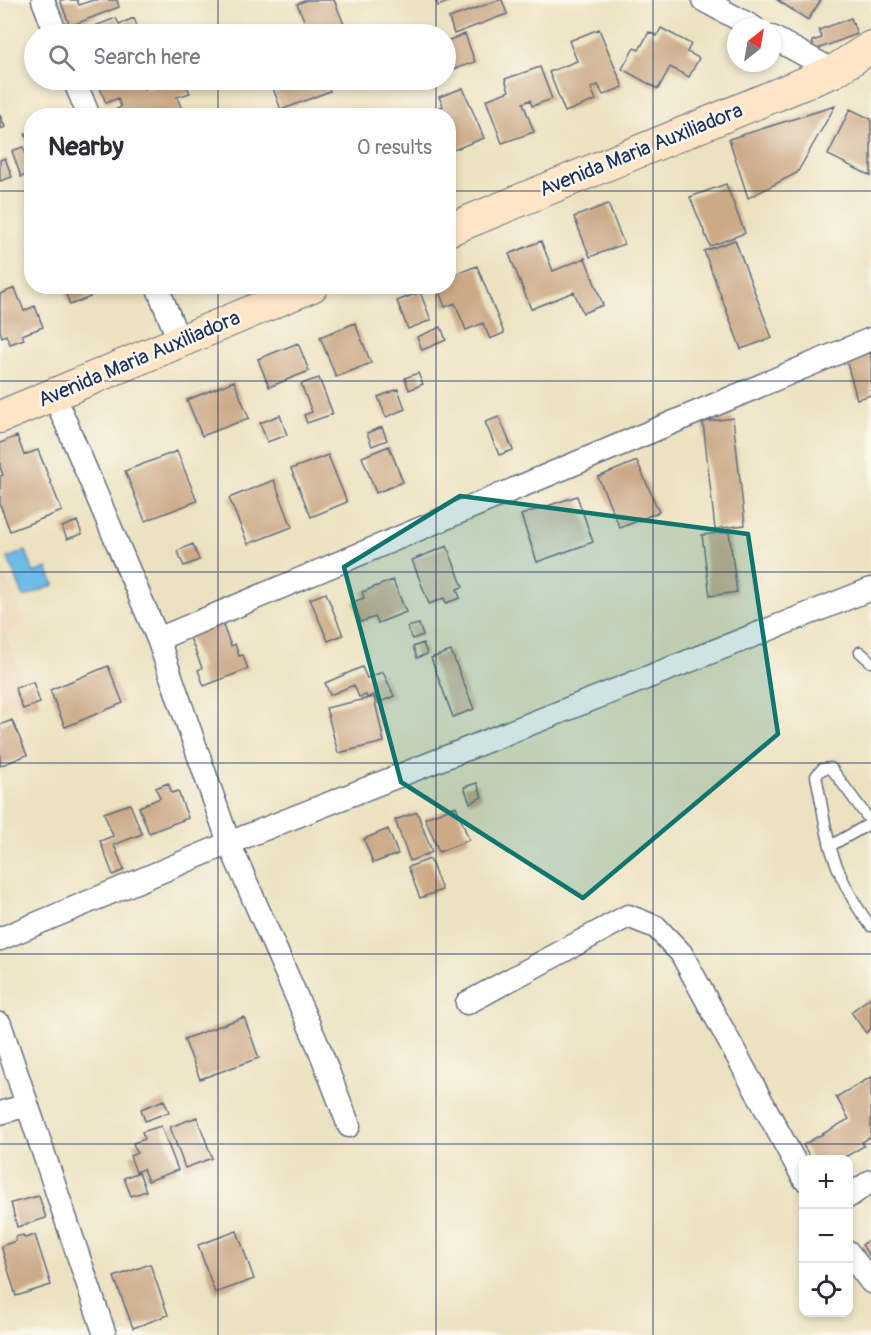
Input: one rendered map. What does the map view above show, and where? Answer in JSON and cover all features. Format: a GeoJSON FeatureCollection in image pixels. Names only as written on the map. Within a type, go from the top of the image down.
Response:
{"type":"FeatureCollection","features":[{"type":"Feature","properties":{"kind":"main road","name":"Avenida Maria Auxiliadora"},"geometry":{"type":"LineString","coordinates":[[456,227],[834,71],[871,47]]}},
{"type":"Feature","properties":{"kind":"main road","name":"Avenida Maria Auxiliadora"},"geometry":{"type":"LineString","coordinates":[[834,71],[871,70]]}},
{"type":"Feature","properties":{"kind":"main road","name":"Avenida Maria Auxiliadora"},"geometry":{"type":"LineString","coordinates":[[0,417],[293,294]]}},
{"type":"Feature","properties":{"kind":"street"},"geometry":{"type":"LineString","coordinates":[[43,0],[52,24]]}},
{"type":"Feature","properties":{"kind":"street"},"geometry":{"type":"LineString","coordinates":[[703,0],[736,18]]}},
{"type":"Feature","properties":{"kind":"street"},"geometry":{"type":"LineString","coordinates":[[781,42],[834,71]]}},
{"type":"Feature","properties":{"kind":"street"},"geometry":{"type":"LineString","coordinates":[[78,90],[86,108]]}},
{"type":"Feature","properties":{"kind":"street"},"geometry":{"type":"LineString","coordinates":[[160,294],[179,341]]}},
{"type":"Feature","properties":{"kind":"street"},"geometry":{"type":"LineString","coordinates":[[158,639],[871,339]]}},
{"type":"Feature","properties":{"kind":"street"},"geometry":{"type":"LineString","coordinates":[[54,395],[158,639],[229,843],[319,1048],[349,1126]]}},
{"type":"Feature","properties":{"kind":"street"},"geometry":{"type":"LineString","coordinates":[[0,939],[229,843],[871,589]]}},
{"type":"Feature","properties":{"kind":"street"},"geometry":{"type":"LineString","coordinates":[[467,1003],[628,916],[656,927],[681,953],[799,1170]]}},
{"type":"Feature","properties":{"kind":"street"},"geometry":{"type":"LineString","coordinates":[[0,1024],[105,1335]]}},
{"type":"Feature","properties":{"kind":"street"},"geometry":{"type":"LineString","coordinates":[[0,1113],[27,1105]]}},
{"type":"Feature","properties":{"kind":"street"},"geometry":{"type":"LineString","coordinates":[[853,1194],[871,1181]]}},
{"type":"Feature","properties":{"kind":"street"},"geometry":{"type":"LineString","coordinates":[[853,1257],[871,1282]]}},
{"type":"Feature","properties":{"kind":"lane"},"geometry":{"type":"LineString","coordinates":[[860,652],[871,662]]}},
{"type":"Feature","properties":{"kind":"lane"},"geometry":{"type":"LineString","coordinates":[[830,846],[871,823],[831,768],[822,769],[816,776],[830,846],[859,912],[871,926]]}},
{"type":"Feature","properties":{"kind":"highlighted area"},"geometry":{"type":"Polygon","coordinates":[[[460,496],[748,534],[778,734],[583,898],[401,782],[344,567],[460,496]]]}},
{"type":"Feature","properties":{"kind":"shaded area"},"geometry":{"type":"Polygon","coordinates":[[[0,570],[2,570],[24,624],[6,637],[25,685],[15,688],[21,703],[0,712],[0,570]]]}},
{"type":"Feature","properties":{"kind":"water"},"geometry":{"type":"Polygon","coordinates":[[[26,551],[34,573],[47,568],[54,585],[24,597],[8,558],[26,551]]]}},
{"type":"Feature","properties":{"kind":"building"},"geometry":{"type":"Polygon","coordinates":[[[60,0],[77,0],[79,5],[93,0],[117,0],[119,7],[75,24],[69,24],[60,0]]]}},
{"type":"Feature","properties":{"kind":"building"},"geometry":{"type":"Polygon","coordinates":[[[307,0],[334,0],[344,24],[306,24],[297,4],[307,0]]]}},
{"type":"Feature","properties":{"kind":"building"},"geometry":{"type":"Polygon","coordinates":[[[436,0],[453,0],[438,6],[436,0]]]}},
{"type":"Feature","properties":{"kind":"building"},"geometry":{"type":"Polygon","coordinates":[[[499,0],[502,0],[507,14],[456,33],[456,24],[451,24],[449,18],[499,0]]]}},
{"type":"Feature","properties":{"kind":"building"},"geometry":{"type":"Polygon","coordinates":[[[777,0],[821,0],[808,20],[777,0]]]}},
{"type":"Feature","properties":{"kind":"building"},"geometry":{"type":"Polygon","coordinates":[[[116,18],[119,24],[100,24],[116,18]]]}},
{"type":"Feature","properties":{"kind":"building"},"geometry":{"type":"Polygon","coordinates":[[[134,18],[136,24],[119,24],[134,18]]]}},
{"type":"Feature","properties":{"kind":"building"},"geometry":{"type":"Polygon","coordinates":[[[851,18],[857,34],[815,50],[812,41],[822,38],[819,30],[851,18]]]}},
{"type":"Feature","properties":{"kind":"building"},"geometry":{"type":"Polygon","coordinates":[[[661,28],[691,44],[687,52],[699,58],[689,77],[670,67],[658,89],[622,69],[634,48],[639,50],[649,32],[657,36],[661,28]]]}},
{"type":"Feature","properties":{"kind":"building"},"geometry":{"type":"Polygon","coordinates":[[[599,29],[623,87],[603,95],[598,85],[591,88],[596,100],[565,112],[549,72],[577,61],[569,41],[599,29]]]}},
{"type":"Feature","properties":{"kind":"building"},"geometry":{"type":"Polygon","coordinates":[[[465,34],[475,62],[456,68],[456,37],[465,34]]]}},
{"type":"Feature","properties":{"kind":"building"},"geometry":{"type":"Polygon","coordinates":[[[540,67],[552,99],[532,106],[530,100],[523,103],[534,132],[502,143],[486,100],[509,91],[505,79],[540,67]]]}},
{"type":"Feature","properties":{"kind":"building"},"geometry":{"type":"Polygon","coordinates":[[[463,88],[484,138],[456,149],[456,108],[438,108],[443,106],[439,97],[463,88]]]}},
{"type":"Feature","properties":{"kind":"building"},"geometry":{"type":"Polygon","coordinates":[[[101,90],[189,90],[190,93],[177,97],[181,108],[119,108],[121,107],[118,98],[106,103],[101,90]]]}},
{"type":"Feature","properties":{"kind":"building"},"geometry":{"type":"Polygon","coordinates":[[[274,90],[330,91],[286,108],[280,108],[274,90]]]}},
{"type":"Feature","properties":{"kind":"building"},"geometry":{"type":"Polygon","coordinates":[[[835,106],[797,173],[748,198],[729,139],[835,106]]]}},
{"type":"Feature","properties":{"kind":"building"},"geometry":{"type":"Polygon","coordinates":[[[850,109],[871,119],[871,176],[828,155],[850,109]]]}},
{"type":"Feature","properties":{"kind":"building"},"geometry":{"type":"Polygon","coordinates":[[[0,115],[5,127],[0,129],[0,115]]]}},
{"type":"Feature","properties":{"kind":"building"},"geometry":{"type":"Polygon","coordinates":[[[23,147],[24,176],[21,177],[12,151],[23,147]]]}},
{"type":"Feature","properties":{"kind":"building"},"geometry":{"type":"Polygon","coordinates":[[[5,158],[12,177],[0,181],[0,160],[5,158]]]}},
{"type":"Feature","properties":{"kind":"building"},"geometry":{"type":"Polygon","coordinates":[[[726,184],[745,233],[710,246],[690,197],[726,184]]]}},
{"type":"Feature","properties":{"kind":"building"},"geometry":{"type":"Polygon","coordinates":[[[608,204],[624,244],[590,257],[574,217],[608,204]]]}},
{"type":"Feature","properties":{"kind":"building"},"geometry":{"type":"Polygon","coordinates":[[[735,240],[772,338],[741,349],[704,251],[735,240]]]}},
{"type":"Feature","properties":{"kind":"building"},"geometry":{"type":"Polygon","coordinates":[[[541,241],[553,271],[585,258],[603,305],[583,313],[574,292],[531,309],[509,254],[541,241]]]}},
{"type":"Feature","properties":{"kind":"building"},"geometry":{"type":"Polygon","coordinates":[[[477,266],[504,333],[490,339],[483,323],[466,330],[455,303],[445,307],[440,294],[456,294],[456,274],[477,266]]]}},
{"type":"Feature","properties":{"kind":"building"},"geometry":{"type":"Polygon","coordinates":[[[15,288],[24,311],[35,306],[43,327],[22,335],[24,339],[10,344],[6,335],[2,337],[0,331],[0,294],[15,288]]]}},
{"type":"Feature","properties":{"kind":"building"},"geometry":{"type":"Polygon","coordinates":[[[66,294],[89,294],[90,297],[70,305],[66,294]]]}},
{"type":"Feature","properties":{"kind":"building"},"geometry":{"type":"Polygon","coordinates":[[[421,294],[431,320],[408,329],[397,301],[421,294]]]}},
{"type":"Feature","properties":{"kind":"building"},"geometry":{"type":"Polygon","coordinates":[[[355,323],[371,363],[336,377],[320,337],[355,323]]]}},
{"type":"Feature","properties":{"kind":"building"},"geometry":{"type":"Polygon","coordinates":[[[441,327],[446,340],[422,350],[417,337],[441,327]]]}},
{"type":"Feature","properties":{"kind":"building"},"geometry":{"type":"Polygon","coordinates":[[[298,343],[309,371],[269,387],[258,359],[298,343]]]}},
{"type":"Feature","properties":{"kind":"building"},"geometry":{"type":"Polygon","coordinates":[[[871,352],[871,395],[857,399],[846,359],[871,352]]]}},
{"type":"Feature","properties":{"kind":"building"},"geometry":{"type":"Polygon","coordinates":[[[418,373],[423,384],[409,390],[405,378],[418,373]]]}},
{"type":"Feature","properties":{"kind":"building"},"geometry":{"type":"Polygon","coordinates":[[[319,378],[333,414],[307,423],[304,415],[312,412],[301,384],[319,378]]]}},
{"type":"Feature","properties":{"kind":"building"},"geometry":{"type":"Polygon","coordinates":[[[234,381],[249,418],[202,436],[187,400],[234,381]]]}},
{"type":"Feature","properties":{"kind":"building"},"geometry":{"type":"Polygon","coordinates":[[[398,389],[405,409],[386,417],[378,397],[398,389]]]}},
{"type":"Feature","properties":{"kind":"building"},"geometry":{"type":"Polygon","coordinates":[[[280,415],[287,435],[267,442],[260,423],[280,415]]]}},
{"type":"Feature","properties":{"kind":"building"},"geometry":{"type":"Polygon","coordinates":[[[499,417],[513,450],[499,455],[485,422],[499,417]]]}},
{"type":"Feature","properties":{"kind":"building"},"geometry":{"type":"Polygon","coordinates":[[[733,418],[745,525],[715,529],[703,422],[733,418]]]}},
{"type":"Feature","properties":{"kind":"building"},"geometry":{"type":"Polygon","coordinates":[[[382,427],[387,440],[372,446],[367,433],[382,427]]]}},
{"type":"Feature","properties":{"kind":"building"},"geometry":{"type":"Polygon","coordinates":[[[17,436],[24,455],[38,450],[62,511],[10,531],[0,504],[0,476],[3,475],[0,467],[0,443],[17,436]]]}},
{"type":"Feature","properties":{"kind":"building"},"geometry":{"type":"Polygon","coordinates":[[[389,446],[403,482],[376,493],[362,457],[389,446]]]}},
{"type":"Feature","properties":{"kind":"building"},"geometry":{"type":"Polygon","coordinates":[[[177,451],[197,501],[145,521],[125,471],[177,451]]]}},
{"type":"Feature","properties":{"kind":"building"},"geometry":{"type":"Polygon","coordinates":[[[328,455],[347,502],[311,517],[291,469],[328,455]]]}},
{"type":"Feature","properties":{"kind":"building"},"geometry":{"type":"Polygon","coordinates":[[[637,461],[659,512],[620,528],[598,477],[637,461]]]}},
{"type":"Feature","properties":{"kind":"building"},"geometry":{"type":"Polygon","coordinates":[[[274,480],[292,527],[248,544],[229,498],[274,480]]]}},
{"type":"Feature","properties":{"kind":"building"},"geometry":{"type":"Polygon","coordinates":[[[577,496],[593,542],[537,562],[521,515],[577,496]]]}},
{"type":"Feature","properties":{"kind":"building"},"geometry":{"type":"Polygon","coordinates":[[[77,521],[82,534],[67,539],[62,527],[77,521]]]}},
{"type":"Feature","properties":{"kind":"building"},"geometry":{"type":"Polygon","coordinates":[[[729,532],[737,592],[710,596],[702,535],[729,532]]]}},
{"type":"Feature","properties":{"kind":"building"},"geometry":{"type":"Polygon","coordinates":[[[193,544],[199,560],[184,566],[177,551],[193,544]]]}},
{"type":"Feature","properties":{"kind":"building"},"geometry":{"type":"Polygon","coordinates":[[[447,546],[463,587],[457,589],[460,598],[446,603],[444,598],[429,604],[412,560],[447,546]]]}},
{"type":"Feature","properties":{"kind":"building"},"geometry":{"type":"Polygon","coordinates":[[[393,580],[406,612],[378,623],[375,617],[361,622],[353,602],[364,598],[362,592],[393,580]]]}},
{"type":"Feature","properties":{"kind":"building"},"geometry":{"type":"Polygon","coordinates":[[[326,593],[343,635],[328,641],[310,599],[326,593]]]}},
{"type":"Feature","properties":{"kind":"building"},"geometry":{"type":"Polygon","coordinates":[[[222,623],[231,646],[235,644],[239,656],[243,655],[248,669],[204,686],[198,670],[202,668],[189,635],[222,623]]]}},
{"type":"Feature","properties":{"kind":"building"},"geometry":{"type":"Polygon","coordinates":[[[419,624],[423,635],[412,639],[407,627],[419,624]]]}},
{"type":"Feature","properties":{"kind":"building"},"geometry":{"type":"Polygon","coordinates":[[[423,643],[427,654],[417,658],[413,647],[423,643]]]}},
{"type":"Feature","properties":{"kind":"building"},"geometry":{"type":"Polygon","coordinates":[[[451,651],[474,709],[453,717],[431,658],[451,651]]]}},
{"type":"Feature","properties":{"kind":"building"},"geometry":{"type":"Polygon","coordinates":[[[108,666],[123,703],[65,727],[50,690],[108,666]]]}},
{"type":"Feature","properties":{"kind":"building"},"geometry":{"type":"Polygon","coordinates":[[[362,667],[367,678],[383,672],[394,696],[378,703],[374,694],[367,698],[366,695],[359,697],[354,685],[330,695],[325,683],[362,667]]]}},
{"type":"Feature","properties":{"kind":"building"},"geometry":{"type":"Polygon","coordinates":[[[33,682],[40,703],[23,709],[15,688],[33,682]]]}},
{"type":"Feature","properties":{"kind":"building"},"geometry":{"type":"Polygon","coordinates":[[[374,697],[384,742],[338,753],[326,708],[374,697]]]}},
{"type":"Feature","properties":{"kind":"building"},"geometry":{"type":"Polygon","coordinates":[[[12,720],[27,755],[0,766],[0,725],[12,720]]]}},
{"type":"Feature","properties":{"kind":"building"},"geometry":{"type":"Polygon","coordinates":[[[168,783],[172,793],[178,791],[188,818],[149,833],[139,807],[160,798],[156,788],[168,783]]]}},
{"type":"Feature","properties":{"kind":"building"},"geometry":{"type":"Polygon","coordinates":[[[477,783],[482,797],[470,803],[464,787],[477,783]]]}},
{"type":"Feature","properties":{"kind":"building"},"geometry":{"type":"Polygon","coordinates":[[[130,804],[142,834],[114,845],[124,870],[113,875],[100,841],[113,836],[104,813],[130,804]]]}},
{"type":"Feature","properties":{"kind":"building"},"geometry":{"type":"Polygon","coordinates":[[[456,806],[469,840],[439,852],[425,818],[456,806]]]}},
{"type":"Feature","properties":{"kind":"building"},"geometry":{"type":"Polygon","coordinates":[[[417,812],[432,852],[410,861],[395,820],[417,812]]]}},
{"type":"Feature","properties":{"kind":"building"},"geometry":{"type":"Polygon","coordinates":[[[388,829],[398,854],[373,863],[364,839],[388,829]]]}},
{"type":"Feature","properties":{"kind":"building"},"geometry":{"type":"Polygon","coordinates":[[[430,859],[442,890],[420,898],[408,867],[430,859]]]}},
{"type":"Feature","properties":{"kind":"building"},"geometry":{"type":"Polygon","coordinates":[[[871,997],[871,1029],[866,1033],[851,1012],[871,997]]]}},
{"type":"Feature","properties":{"kind":"building"},"geometry":{"type":"Polygon","coordinates":[[[244,1017],[259,1058],[200,1079],[184,1039],[244,1017]]]}},
{"type":"Feature","properties":{"kind":"building"},"geometry":{"type":"Polygon","coordinates":[[[871,1077],[871,1137],[862,1142],[864,1146],[849,1155],[809,1155],[803,1145],[849,1119],[836,1097],[871,1077]]]}},
{"type":"Feature","properties":{"kind":"building"},"geometry":{"type":"Polygon","coordinates":[[[164,1100],[169,1112],[145,1121],[141,1109],[164,1100]]]}},
{"type":"Feature","properties":{"kind":"building"},"geometry":{"type":"Polygon","coordinates":[[[197,1117],[212,1158],[185,1168],[170,1127],[197,1117]]]}},
{"type":"Feature","properties":{"kind":"building"},"geometry":{"type":"Polygon","coordinates":[[[161,1126],[178,1170],[148,1181],[143,1169],[136,1172],[130,1156],[137,1153],[133,1143],[145,1139],[142,1132],[161,1126]]]}},
{"type":"Feature","properties":{"kind":"building"},"geometry":{"type":"Polygon","coordinates":[[[139,1172],[146,1191],[131,1196],[124,1178],[139,1172]]]}},
{"type":"Feature","properties":{"kind":"building"},"geometry":{"type":"Polygon","coordinates":[[[39,1196],[46,1218],[17,1227],[11,1203],[39,1196]]]}},
{"type":"Feature","properties":{"kind":"building"},"geometry":{"type":"Polygon","coordinates":[[[237,1231],[254,1279],[215,1293],[198,1245],[237,1231]]]}},
{"type":"Feature","properties":{"kind":"building"},"geometry":{"type":"Polygon","coordinates":[[[23,1235],[25,1238],[35,1235],[51,1285],[16,1296],[1,1246],[16,1241],[15,1237],[23,1235]]]}},
{"type":"Feature","properties":{"kind":"building"},"geometry":{"type":"Polygon","coordinates":[[[871,1238],[871,1258],[862,1245],[871,1238]]]}},
{"type":"Feature","properties":{"kind":"building"},"geometry":{"type":"Polygon","coordinates":[[[150,1264],[168,1315],[133,1328],[114,1277],[150,1264]]]}}]}
